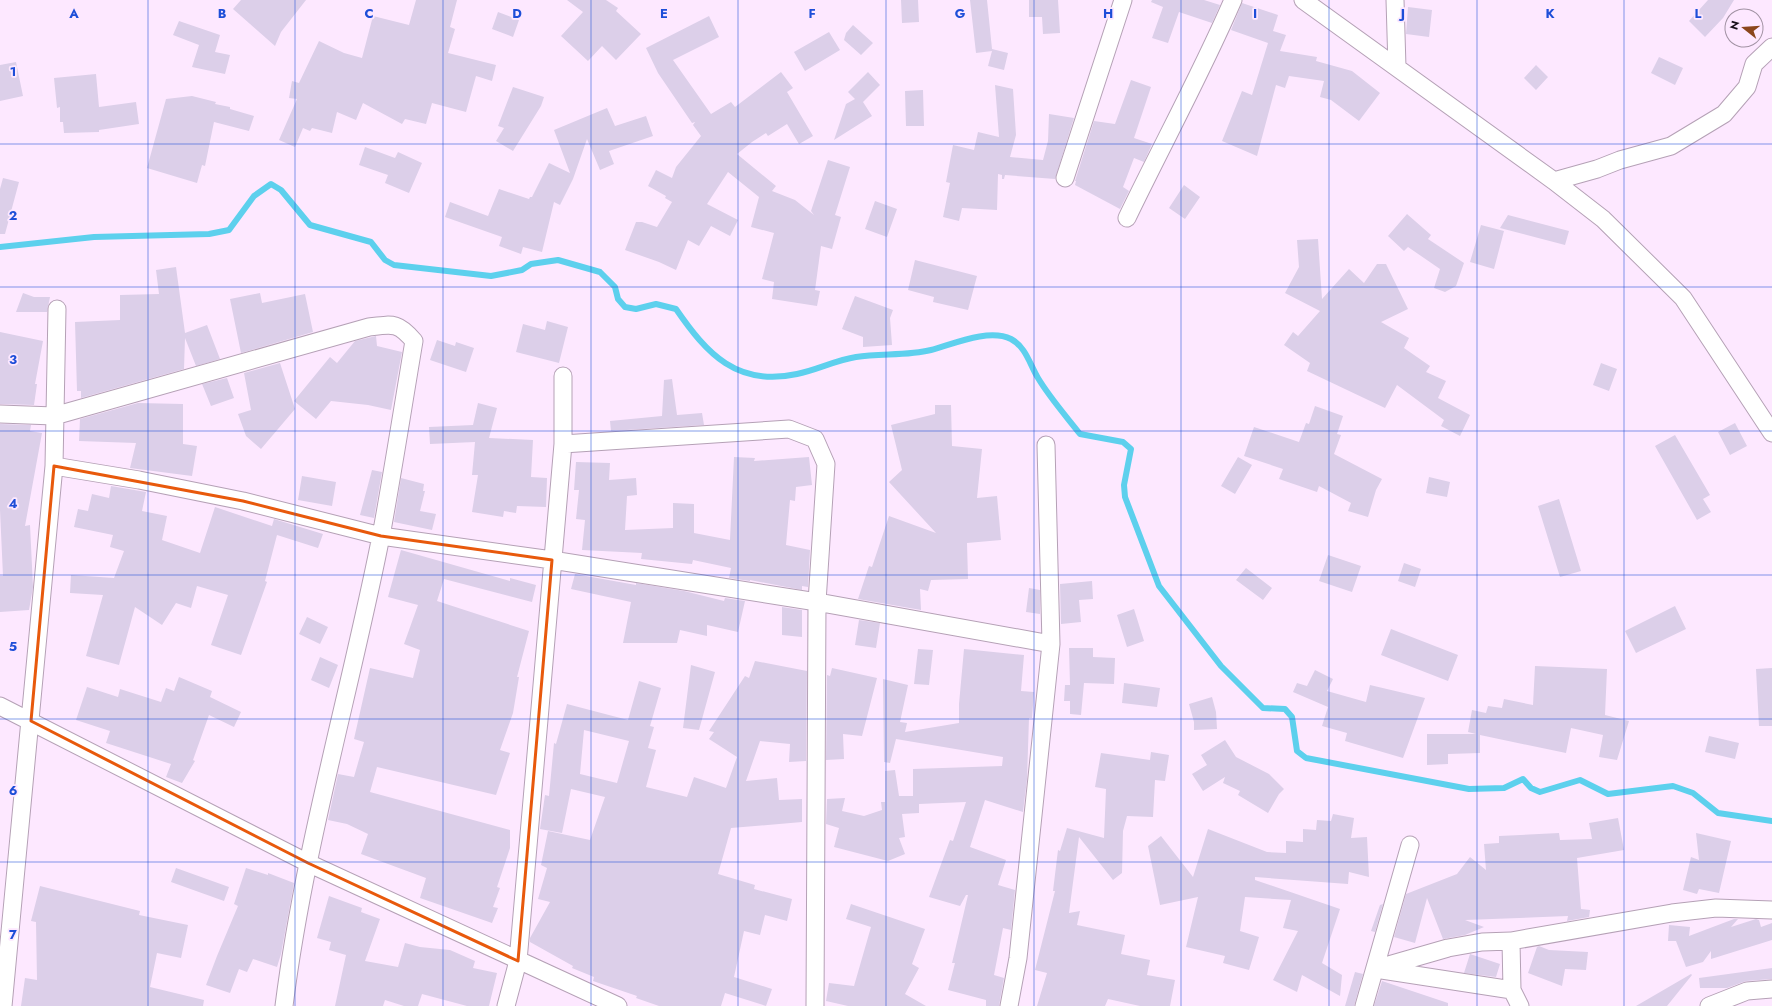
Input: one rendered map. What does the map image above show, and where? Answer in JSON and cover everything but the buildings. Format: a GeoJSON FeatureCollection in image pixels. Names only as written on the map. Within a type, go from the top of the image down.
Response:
{"type":"FeatureCollection","features":[{"type":"Feature","properties":{"kind":"street"},"geometry":{"type":"LineString","coordinates":[[1065,178],[1124,0]]}},
{"type":"Feature","properties":{"kind":"street"},"geometry":{"type":"LineString","coordinates":[[1128,218],[1167,135],[1217,36],[1233,0]]}},
{"type":"Feature","properties":{"kind":"street"},"geometry":{"type":"LineString","coordinates":[[1303,0],[1397,67],[1603,219],[1683,298],[1772,433]]}},
{"type":"Feature","properties":{"kind":"street"},"geometry":{"type":"LineString","coordinates":[[1395,0],[1397,67]]}},
{"type":"Feature","properties":{"kind":"street"},"geometry":{"type":"LineString","coordinates":[[1554,182],[1620,160],[1671,146],[1724,114],[1747,87],[1754,64],[1772,47]]}},
{"type":"Feature","properties":{"kind":"street"},"geometry":{"type":"LineString","coordinates":[[3,1006],[4,969],[31,721],[54,466],[57,309]]}},
{"type":"Feature","properties":{"kind":"street"},"geometry":{"type":"LineString","coordinates":[[0,414],[54,416],[369,326],[391,324],[405,330],[414,341],[381,536],[308,863],[289,966],[284,1006]]}},
{"type":"Feature","properties":{"kind":"street"},"geometry":{"type":"LineString","coordinates":[[506,1006],[518,961],[563,444],[563,376]]}},
{"type":"Feature","properties":{"kind":"street"},"geometry":{"type":"LineString","coordinates":[[563,444],[789,430],[815,439],[826,464],[817,602],[815,1006]]}},
{"type":"Feature","properties":{"kind":"street"},"geometry":{"type":"LineString","coordinates":[[1009,1006],[1018,958],[1051,644],[1046,445]]}},
{"type":"Feature","properties":{"kind":"street"},"geometry":{"type":"LineString","coordinates":[[54,466],[139,480],[242,501],[381,536],[552,560],[817,602],[1051,644]]}},
{"type":"Feature","properties":{"kind":"street"},"geometry":{"type":"LineString","coordinates":[[0,706],[308,863],[618,1006]]}},
{"type":"Feature","properties":{"kind":"street"},"geometry":{"type":"LineString","coordinates":[[1364,1006],[1376,969],[1410,845]]}},
{"type":"Feature","properties":{"kind":"street"},"geometry":{"type":"LineString","coordinates":[[1376,969],[1448,948],[1482,942],[1511,941],[1672,913],[1716,908],[1772,910]]}},
{"type":"Feature","properties":{"kind":"street"},"geometry":{"type":"LineString","coordinates":[[1511,941],[1512,990],[1520,1006]]}},
{"type":"Feature","properties":{"kind":"street"},"geometry":{"type":"LineString","coordinates":[[1376,969],[1512,990]]}},
{"type":"Feature","properties":{"kind":"street"},"geometry":{"type":"LineString","coordinates":[[1709,1006],[1747,991],[1772,989]]}},
{"type":"Feature","properties":{"kind":"highlighted area"},"geometry":{"type":"Polygon","coordinates":[[[54,466],[243,501],[381,536],[552,560],[518,961],[308,863],[31,721],[54,466]]]}},
{"type":"Feature","properties":{"kind":"waterway"},"geometry":{"type":"LineString","coordinates":[[0,247],[94,237],[209,234],[229,230],[254,196],[271,184],[281,190],[310,225],[371,242],[385,260],[394,265],[491,276],[522,270],[531,264],[558,260],[600,272],[615,287],[618,299],[625,307],[636,309],[656,304],[676,309],[712,353],[741,371],[757,376],[776,377],[797,374],[841,360],[856,357],[922,352],[971,338],[992,335],[1002,336],[1016,342],[1024,351],[1035,373],[1053,400],[1080,434],[1123,442],[1131,449],[1124,485],[1125,497],[1159,586],[1221,666],[1263,708],[1285,709],[1292,717],[1297,751],[1306,758],[1469,789],[1504,788],[1523,779],[1531,788],[1540,792],[1580,780],[1608,794],[1673,786],[1693,793],[1718,813],[1772,821]]}}]}
